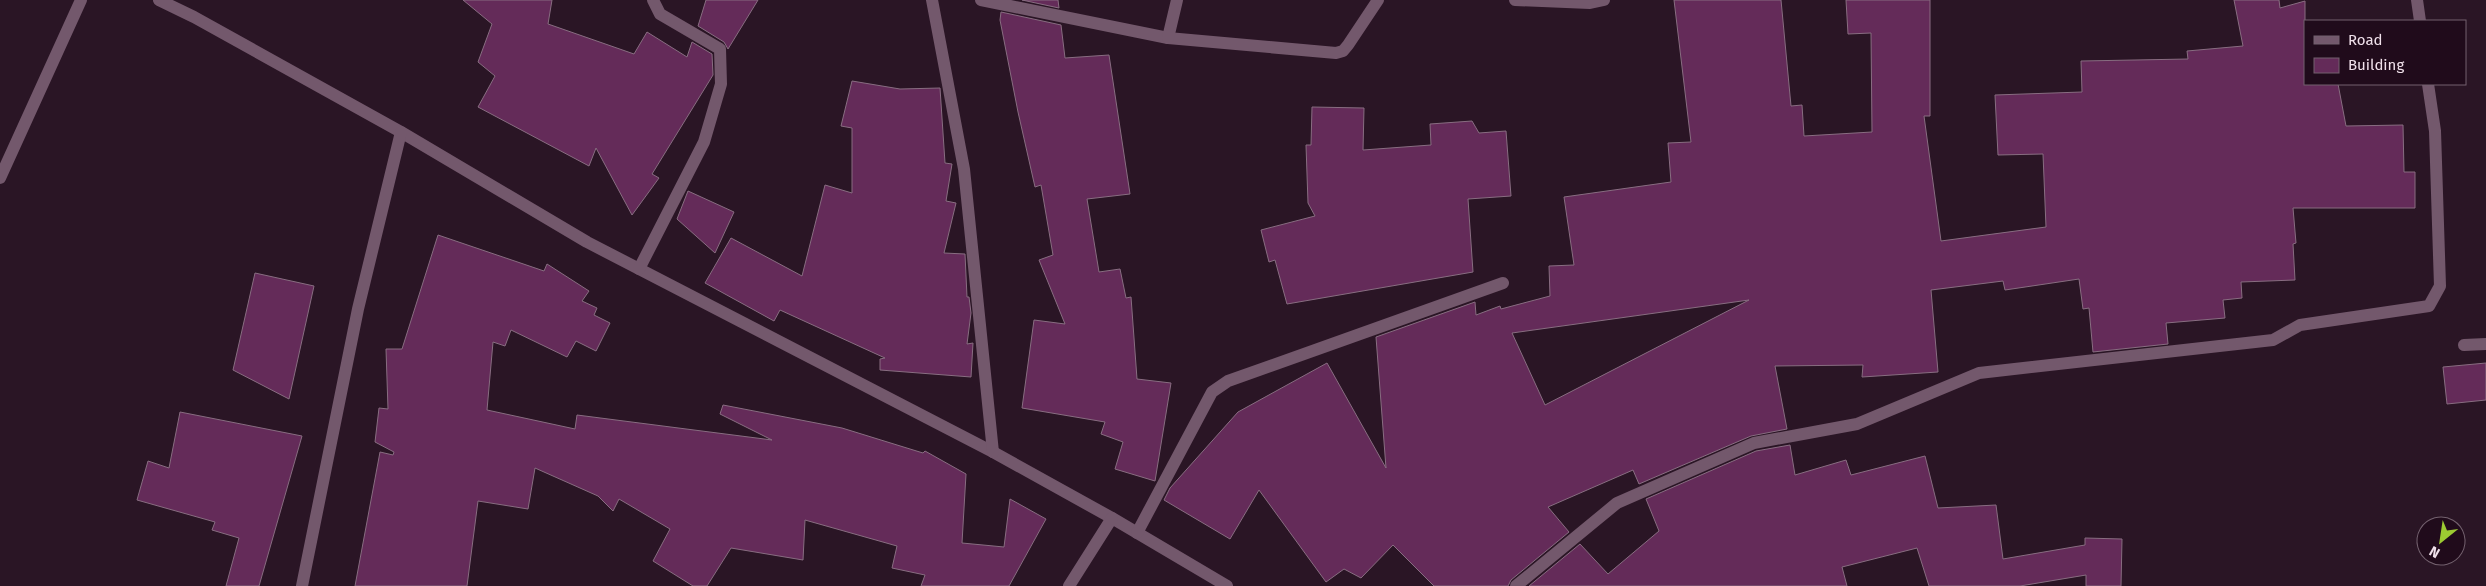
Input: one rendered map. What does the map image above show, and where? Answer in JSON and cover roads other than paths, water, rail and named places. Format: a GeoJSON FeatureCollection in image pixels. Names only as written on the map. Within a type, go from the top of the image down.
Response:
{"type":"FeatureCollection","features":[{"type":"Feature","properties":{"kind":"street"},"geometry":{"type":"LineString","coordinates":[[0,178],[81,0]]}},
{"type":"Feature","properties":{"kind":"street"},"geometry":{"type":"LineString","coordinates":[[159,0],[194,17],[401,132],[587,242],[993,452],[1112,518],[1227,586]]}},
{"type":"Feature","properties":{"kind":"street"},"geometry":{"type":"LineString","coordinates":[[639,269],[704,142],[721,84],[720,48],[660,14],[653,0]]}},
{"type":"Feature","properties":{"kind":"street"},"geometry":{"type":"LineString","coordinates":[[932,0],[964,169],[993,452]]}},
{"type":"Feature","properties":{"kind":"street"},"geometry":{"type":"LineString","coordinates":[[981,0],[1168,38],[1336,53],[1343,51],[1378,0]]}},
{"type":"Feature","properties":{"kind":"street"},"geometry":{"type":"LineString","coordinates":[[1168,38],[1177,0]]}},
{"type":"Feature","properties":{"kind":"street"},"geometry":{"type":"LineString","coordinates":[[1516,0],[1590,3],[1604,0]]}},
{"type":"Feature","properties":{"kind":"street"},"geometry":{"type":"LineString","coordinates":[[2417,0],[2420,20]]}},
{"type":"Feature","properties":{"kind":"street"},"geometry":{"type":"LineString","coordinates":[[1516,586],[1617,504],[1754,443],[1857,424],[1979,373],[2273,340],[2300,325],[2428,306],[2440,286],[2434,131],[2428,85]]}},
{"type":"Feature","properties":{"kind":"street"},"geometry":{"type":"LineString","coordinates":[[302,586],[358,309],[401,132]]}},
{"type":"Feature","properties":{"kind":"street"},"geometry":{"type":"LineString","coordinates":[[1137,533],[1212,392],[1228,381],[1503,284]]}},
{"type":"Feature","properties":{"kind":"street"},"geometry":{"type":"LineString","coordinates":[[2464,345],[2486,344]]}},
{"type":"Feature","properties":{"kind":"street"},"geometry":{"type":"LineString","coordinates":[[1069,586],[1112,518]]}}]}
